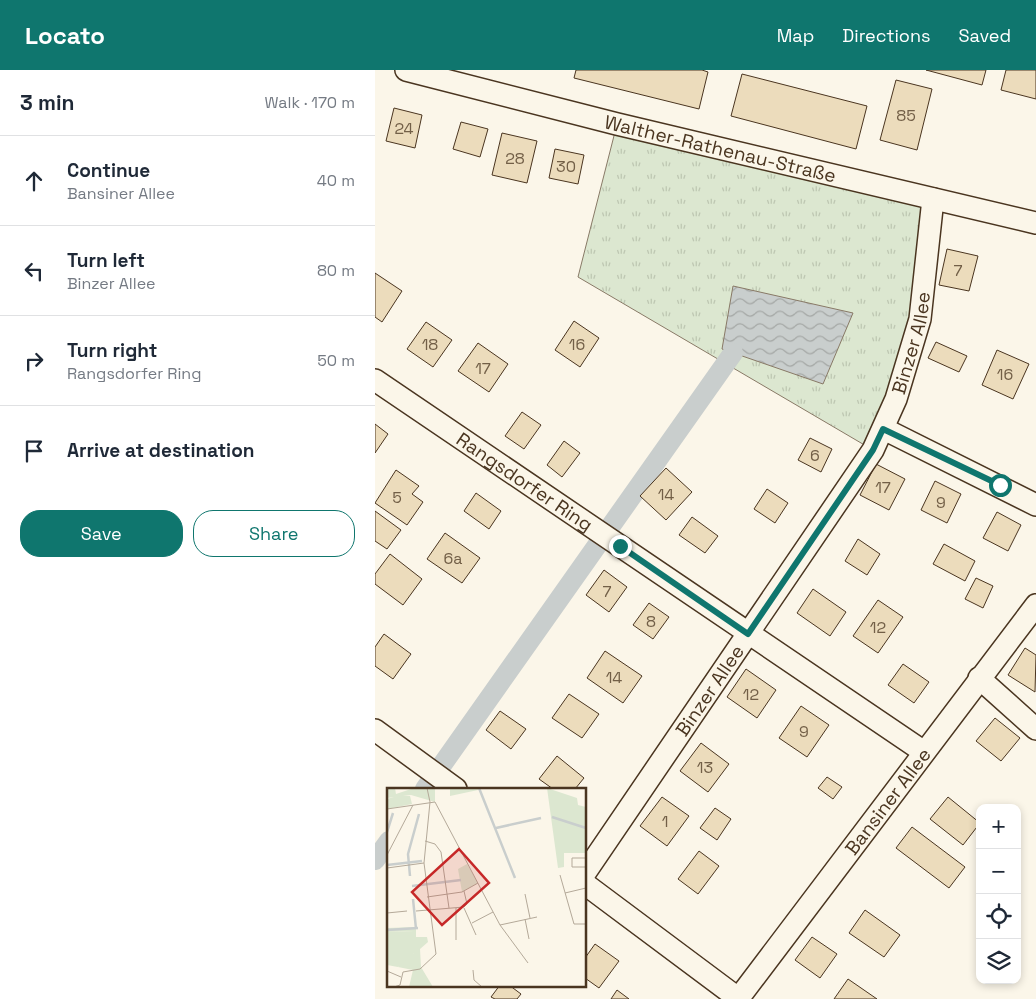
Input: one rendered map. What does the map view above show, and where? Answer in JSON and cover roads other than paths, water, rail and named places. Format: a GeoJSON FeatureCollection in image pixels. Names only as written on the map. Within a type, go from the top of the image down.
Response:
{"type":"FeatureCollection","features":[{"type":"Feature","properties":{"kind":"street","name":"Walther-Rathenau-Straße"},"geometry":{"type":"LineString","coordinates":[[406,70],[617,124],[1036,223]]}},
{"type":"Feature","properties":{"kind":"street","name":"Binzer Allee"},"geometry":{"type":"LineString","coordinates":[[586,873],[873,450],[896,399],[920,319],[933,199]]}},
{"type":"Feature","properties":{"kind":"street","name":"Rangsdorfer Ring"},"geometry":{"type":"LineString","coordinates":[[375,380],[924,752]]}},
{"type":"Feature","properties":{"kind":"street"},"geometry":{"type":"LineString","coordinates":[[883,429],[1036,505]]}},
{"type":"Feature","properties":{"kind":"street","name":"Bansiner Allee"},"geometry":{"type":"LineString","coordinates":[[739,999],[979,678],[1036,605]]}},
{"type":"Feature","properties":{"kind":"street"},"geometry":{"type":"LineString","coordinates":[[979,678],[1036,729]]}},
{"type":"Feature","properties":{"kind":"street"},"geometry":{"type":"LineString","coordinates":[[375,730],[454,787]]}},
{"type":"Feature","properties":{"kind":"street"},"geometry":{"type":"LineString","coordinates":[[586,885],[739,999]]}},
{"type":"Feature","properties":{"kind":"water"},"geometry":{"type":"Polygon","coordinates":[[[733,286],[853,313],[823,384],[722,349],[733,286]]]}},
{"type":"Feature","properties":{"kind":"waterway"},"geometry":{"type":"LineString","coordinates":[[426,788],[733,353]]}},
{"type":"Feature","properties":{"kind":"waterway"},"geometry":{"type":"LineString","coordinates":[[375,860],[387,844]]}}]}
